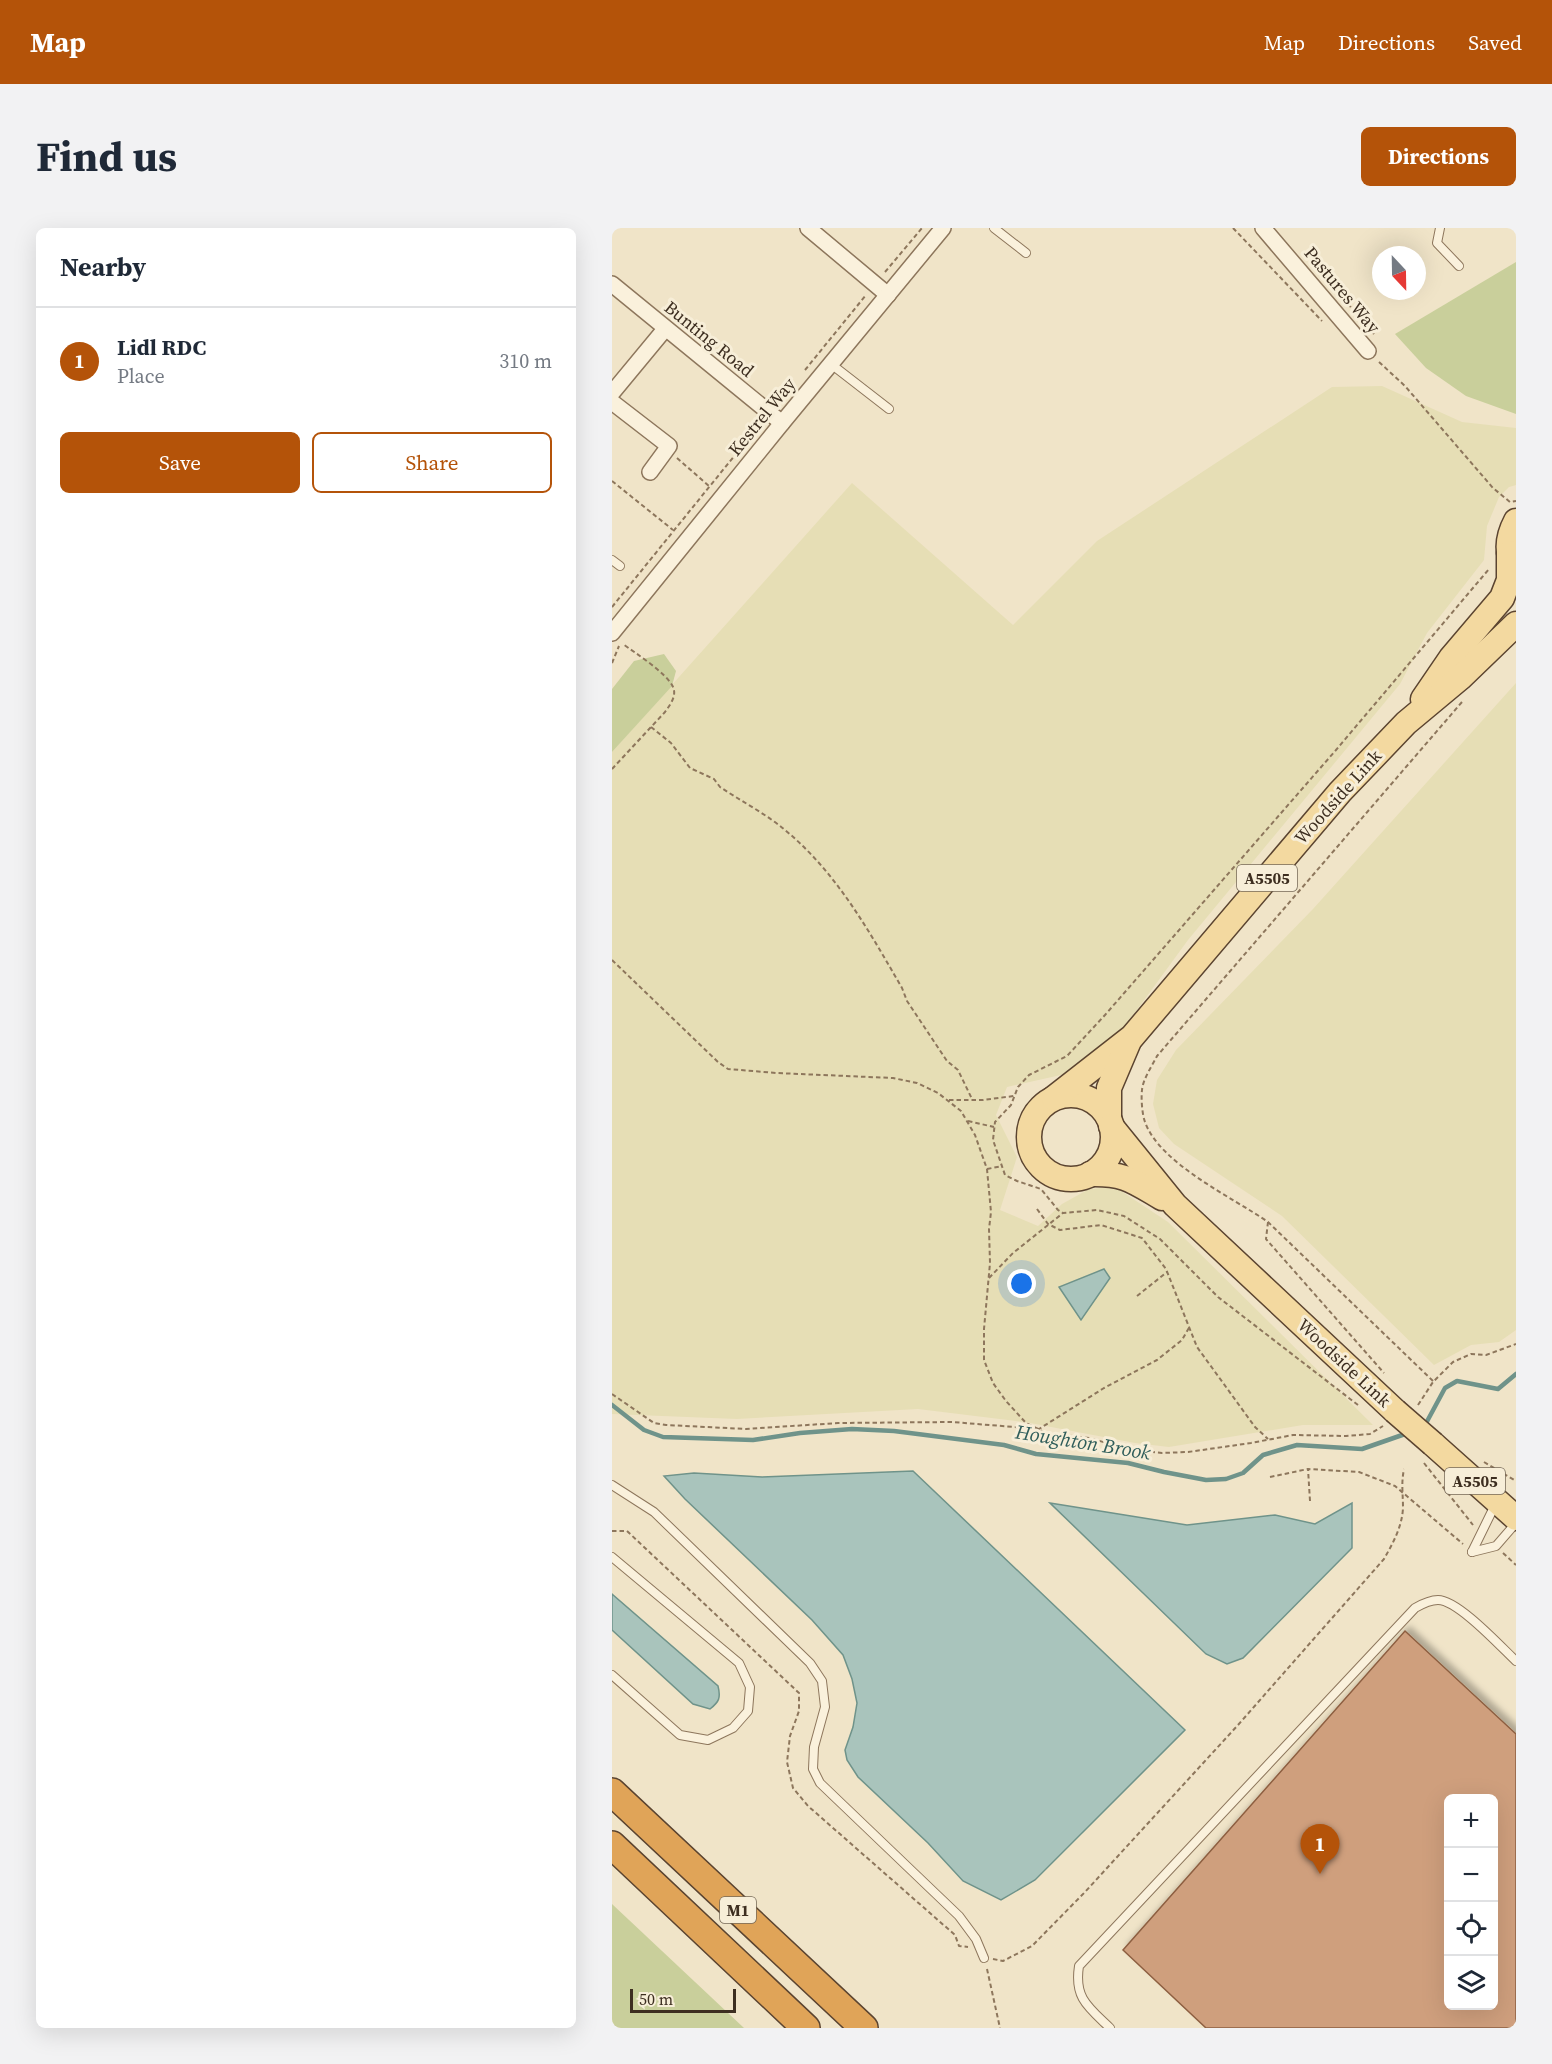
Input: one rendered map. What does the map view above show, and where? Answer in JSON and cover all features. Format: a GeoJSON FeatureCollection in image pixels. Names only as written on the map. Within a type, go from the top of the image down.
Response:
{"type":"FeatureCollection","features":[{"type":"Feature","properties":{"kind":"highway","name":"M1"},"geometry":{"type":"LineString","coordinates":[[612,1792],[864,2028]]}},
{"type":"Feature","properties":{"kind":"highway","name":"M1"},"geometry":{"type":"LineString","coordinates":[[612,1845],[806,2028]]}},
{"type":"Feature","properties":{"kind":"main road","name":"Woodside Link"},"geometry":{"type":"LineString","coordinates":[[1406,723],[1450,658],[1502,597],[1509,580],[1506,562],[1508,541],[1516,521]]}},
{"type":"Feature","properties":{"kind":"main road","name":"Woodside Link"},"geometry":{"type":"LineString","coordinates":[[1054,1098],[1132,1037],[1340,792],[1406,723],[1460,678],[1516,624]]}},
{"type":"Feature","properties":{"kind":"main road","name":"Woodside Link"},"geometry":{"type":"LineString","coordinates":[[1132,1037],[1109,1088],[1110,1122],[1175,1205],[1398,1415],[1427,1451],[1497,1501],[1516,1518]]}},
{"type":"Feature","properties":{"kind":"main road","name":"A5505"},"geometry":{"type":"LineString","coordinates":[[1064,1095],[1085,1097],[1103,1109],[1110,1122],[1113,1137],[1107,1159],[1099,1168],[1077,1179],[1059,1178],[1047,1172],[1031,1153],[1028,1140],[1029,1127],[1034,1115],[1054,1098],[1064,1095]]}},
{"type":"Feature","properties":{"kind":"main road","name":"Woodside Link"},"geometry":{"type":"LineString","coordinates":[[1090,1174],[1110,1174],[1128,1178],[1175,1205]]}},
{"type":"Feature","properties":{"kind":"street"},"geometry":{"type":"LineString","coordinates":[[808,228],[888,295]]}},
{"type":"Feature","properties":{"kind":"street","name":"Kestrel Way"},"geometry":{"type":"LineString","coordinates":[[616,638],[782,423],[943,228]]}},
{"type":"Feature","properties":{"kind":"street","name":"Pastures Way"},"geometry":{"type":"LineString","coordinates":[[1263,228],[1368,351]]}},
{"type":"Feature","properties":{"kind":"street","name":"Bunting Road"},"geometry":{"type":"LineString","coordinates":[[612,284],[782,423]]}},
{"type":"Feature","properties":{"kind":"street"},"geometry":{"type":"LineString","coordinates":[[612,393],[665,328]]}},
{"type":"Feature","properties":{"kind":"street"},"geometry":{"type":"LineString","coordinates":[[612,402],[669,446],[650,472]]}},
{"type":"Feature","properties":{"kind":"lane"},"geometry":{"type":"LineString","coordinates":[[994,228],[1026,253]]}},
{"type":"Feature","properties":{"kind":"lane"},"geometry":{"type":"LineString","coordinates":[[1440,228],[1437,243],[1459,266]]}},
{"type":"Feature","properties":{"kind":"lane"},"geometry":{"type":"LineString","coordinates":[[831,364],[889,409]]}},
{"type":"Feature","properties":{"kind":"lane"},"geometry":{"type":"LineString","coordinates":[[612,560],[620,566]]}},
{"type":"Feature","properties":{"kind":"lane"},"geometry":{"type":"LineString","coordinates":[[612,1485],[654,1512],[810,1663],[822,1681],[825,1707],[814,1747],[813,1769],[820,1783],[959,1916],[984,1958]]}},
{"type":"Feature","properties":{"kind":"lane"},"geometry":{"type":"LineString","coordinates":[[1472,1552],[1497,1501]]}},
{"type":"Feature","properties":{"kind":"lane"},"geometry":{"type":"LineString","coordinates":[[1472,1552],[1496,1546],[1516,1523]]}},
{"type":"Feature","properties":{"kind":"lane"},"geometry":{"type":"LineString","coordinates":[[612,1557],[739,1663],[750,1687],[748,1711],[733,1728],[708,1740],[680,1735],[612,1675]]}},
{"type":"Feature","properties":{"kind":"lane"},"geometry":{"type":"LineString","coordinates":[[1110,2028],[1082,2000],[1078,1988],[1080,1966],[1415,1608],[1426,1602],[1437,1600],[1448,1602],[1483,1629],[1516,1661]]}},
{"type":"Feature","properties":{"kind":"path"},"geometry":{"type":"LineString","coordinates":[[669,446],[679,460],[709,486]]}},
{"type":"Feature","properties":{"kind":"path"},"geometry":{"type":"LineString","coordinates":[[612,481],[674,530]]}},
{"type":"Feature","properties":{"kind":"path"},"geometry":{"type":"LineString","coordinates":[[1062,1213],[1041,1189],[1017,1182],[1005,1175],[1002,1167],[993,1140],[994,1126],[1011,1105],[1018,1087],[1029,1075],[1067,1056],[1344,741],[1506,562]]}},
{"type":"Feature","properties":{"kind":"path"},"geometry":{"type":"LineString","coordinates":[[612,769],[672,703],[674,692],[673,685],[663,675],[616,638]]}},
{"type":"Feature","properties":{"kind":"path"},"geometry":{"type":"LineString","coordinates":[[651,728],[671,743],[690,768],[714,779],[720,787],[785,830],[820,864],[858,911],[902,988],[907,1001],[948,1061],[958,1070],[972,1099]]}},
{"type":"Feature","properties":{"kind":"path"},"geometry":{"type":"LineString","coordinates":[[1413,759],[1157,1056],[1142,1088],[1144,1121],[1160,1147],[1203,1183],[1268,1222],[1433,1382]]}},
{"type":"Feature","properties":{"kind":"path"},"geometry":{"type":"LineString","coordinates":[[612,960],[728,1069],[893,1078],[917,1083],[938,1093],[961,1111],[975,1135],[987,1170],[990,1212],[984,1360],[993,1383],[1006,1401],[1026,1423],[1046,1433],[1089,1438],[1132,1450],[1162,1453],[1188,1452],[1293,1434],[1346,1436],[1370,1434],[1398,1415],[1453,1362],[1471,1354],[1486,1355],[1516,1344]]}},
{"type":"Feature","properties":{"kind":"path"},"geometry":{"type":"LineString","coordinates":[[948,1100],[1014,1096]]}},
{"type":"Feature","properties":{"kind":"path"},"geometry":{"type":"LineString","coordinates":[[966,1121],[994,1126]]}},
{"type":"Feature","properties":{"kind":"path"},"geometry":{"type":"LineString","coordinates":[[987,1170],[1002,1167]]}},
{"type":"Feature","properties":{"kind":"path"},"geometry":{"type":"LineString","coordinates":[[1037,1209],[1048,1224],[1060,1230],[1101,1225],[1142,1238],[1167,1272],[1197,1347],[1255,1427],[1268,1439]]}},
{"type":"Feature","properties":{"kind":"path"},"geometry":{"type":"LineString","coordinates":[[988,1278],[1013,1253],[1062,1213],[1097,1210],[1124,1216],[1160,1239],[1218,1297],[1359,1405]]}},
{"type":"Feature","properties":{"kind":"path"},"geometry":{"type":"LineString","coordinates":[[1268,1222],[1266,1239],[1389,1378]]}},
{"type":"Feature","properties":{"kind":"path"},"geometry":{"type":"LineString","coordinates":[[1137,1296],[1167,1272]]}},
{"type":"Feature","properties":{"kind":"path"},"geometry":{"type":"LineString","coordinates":[[612,1394],[654,1423],[666,1425],[746,1429],[838,1423],[952,1422],[1039,1429],[1104,1388],[1157,1360],[1182,1340],[1190,1326]]}},
{"type":"Feature","properties":{"kind":"path"},"geometry":{"type":"LineString","coordinates":[[1427,1451],[1473,1526]]}},
{"type":"Feature","properties":{"kind":"path"},"geometry":{"type":"LineString","coordinates":[[1308,1469],[1310,1501]]}},
{"type":"Feature","properties":{"kind":"path"},"geometry":{"type":"LineString","coordinates":[[1270,1477],[1308,1469],[1359,1472],[1395,1486],[1472,1552]]}},
{"type":"Feature","properties":{"kind":"path"},"geometry":{"type":"LineString","coordinates":[[1000,2028],[984,1958],[1003,1961],[1032,1946],[1085,1892],[1238,1725],[1384,1559],[1396,1537],[1403,1509],[1401,1482],[1404,1469]]}},
{"type":"Feature","properties":{"kind":"path"},"geometry":{"type":"LineString","coordinates":[[612,1531],[627,1531],[799,1693],[799,1711],[790,1736],[787,1762],[793,1788],[808,1806],[955,1935],[959,1946],[980,1948]]}},
{"type":"Feature","properties":{"kind":"path"},"geometry":{"type":"LineString","coordinates":[[1503,1553],[1516,1565]]}},
{"type":"Feature","properties":{"kind":"shaded area"},"geometry":{"type":"Polygon","coordinates":[[[1382,386],[1462,422],[1516,428],[1516,485],[1509,487],[1499,497],[1487,526],[1484,560],[1427,633],[1400,684],[1188,940],[1123,1029],[1070,1073],[1007,1087],[996,1115],[1017,1157],[1000,1210],[1038,1226],[1062,1204],[1089,1189],[1115,1187],[1168,1222],[1373,1425],[1303,1425],[1169,1447],[1135,1443],[1025,1422],[918,1409],[737,1419],[612,1414],[612,752],[852,483],[1013,625],[1097,541],[1332,387],[1382,386]]]}},
{"type":"Feature","properties":{"kind":"shaded area"},"geometry":{"type":"Polygon","coordinates":[[[1516,683],[1516,1330],[1499,1342],[1471,1345],[1434,1365],[1282,1216],[1174,1144],[1159,1128],[1153,1104],[1157,1080],[1176,1050],[1313,909],[1516,683]]]}},
{"type":"Feature","properties":{"kind":"green space"},"geometry":{"type":"Polygon","coordinates":[[[1516,262],[1516,414],[1466,396],[1426,368],[1395,334],[1516,262]]]}},
{"type":"Feature","properties":{"kind":"green space"},"geometry":{"type":"Polygon","coordinates":[[[664,654],[676,671],[672,686],[612,752],[612,689],[634,661],[664,654]]]}},
{"type":"Feature","properties":{"kind":"green space"},"geometry":{"type":"Polygon","coordinates":[[[612,1904],[744,2028],[612,2028],[612,1904]]]}},
{"type":"Feature","properties":{"kind":"water"},"geometry":{"type":"Polygon","coordinates":[[[1104,1269],[1110,1278],[1081,1320],[1059,1287],[1104,1269]]]}},
{"type":"Feature","properties":{"kind":"water"},"geometry":{"type":"Polygon","coordinates":[[[913,1471],[1185,1730],[1035,1880],[1001,1900],[963,1881],[928,1843],[858,1777],[847,1760],[845,1750],[853,1727],[857,1703],[852,1679],[843,1655],[812,1620],[685,1499],[664,1476],[694,1473],[762,1477],[913,1471]]]}},
{"type":"Feature","properties":{"kind":"water"},"geometry":{"type":"Polygon","coordinates":[[[1050,1503],[1187,1525],[1275,1515],[1315,1524],[1352,1503],[1352,1548],[1243,1658],[1227,1664],[1206,1654],[1050,1503]]]}},
{"type":"Feature","properties":{"kind":"water"},"geometry":{"type":"Polygon","coordinates":[[[612,1594],[718,1686],[719,1697],[710,1709],[693,1704],[612,1630],[612,1594]]]}},
{"type":"Feature","properties":{"kind":"building"},"geometry":{"type":"Polygon","coordinates":[[[1405,1631],[1516,1734],[1516,2028],[1206,2028],[1123,1950],[1405,1631]]]}},
{"type":"Feature","properties":{"kind":"waterway","name":"Houghton Brook"},"geometry":{"type":"LineString","coordinates":[[1424,1427],[1445,1388],[1457,1381],[1498,1389],[1516,1374]]}},
{"type":"Feature","properties":{"kind":"waterway","name":"Houghton Brook"},"geometry":{"type":"LineString","coordinates":[[612,1405],[644,1430],[663,1437],[753,1440],[852,1429],[894,1431],[1004,1445],[1036,1454],[1128,1463],[1206,1480],[1226,1479],[1243,1473],[1263,1455],[1297,1445],[1362,1449],[1408,1433]]}},
{"type":"Feature","properties":{"kind":"place","name":"Lidl RDC"},"geometry":{"type":"Point","coordinates":[1320,1874]}}]}
